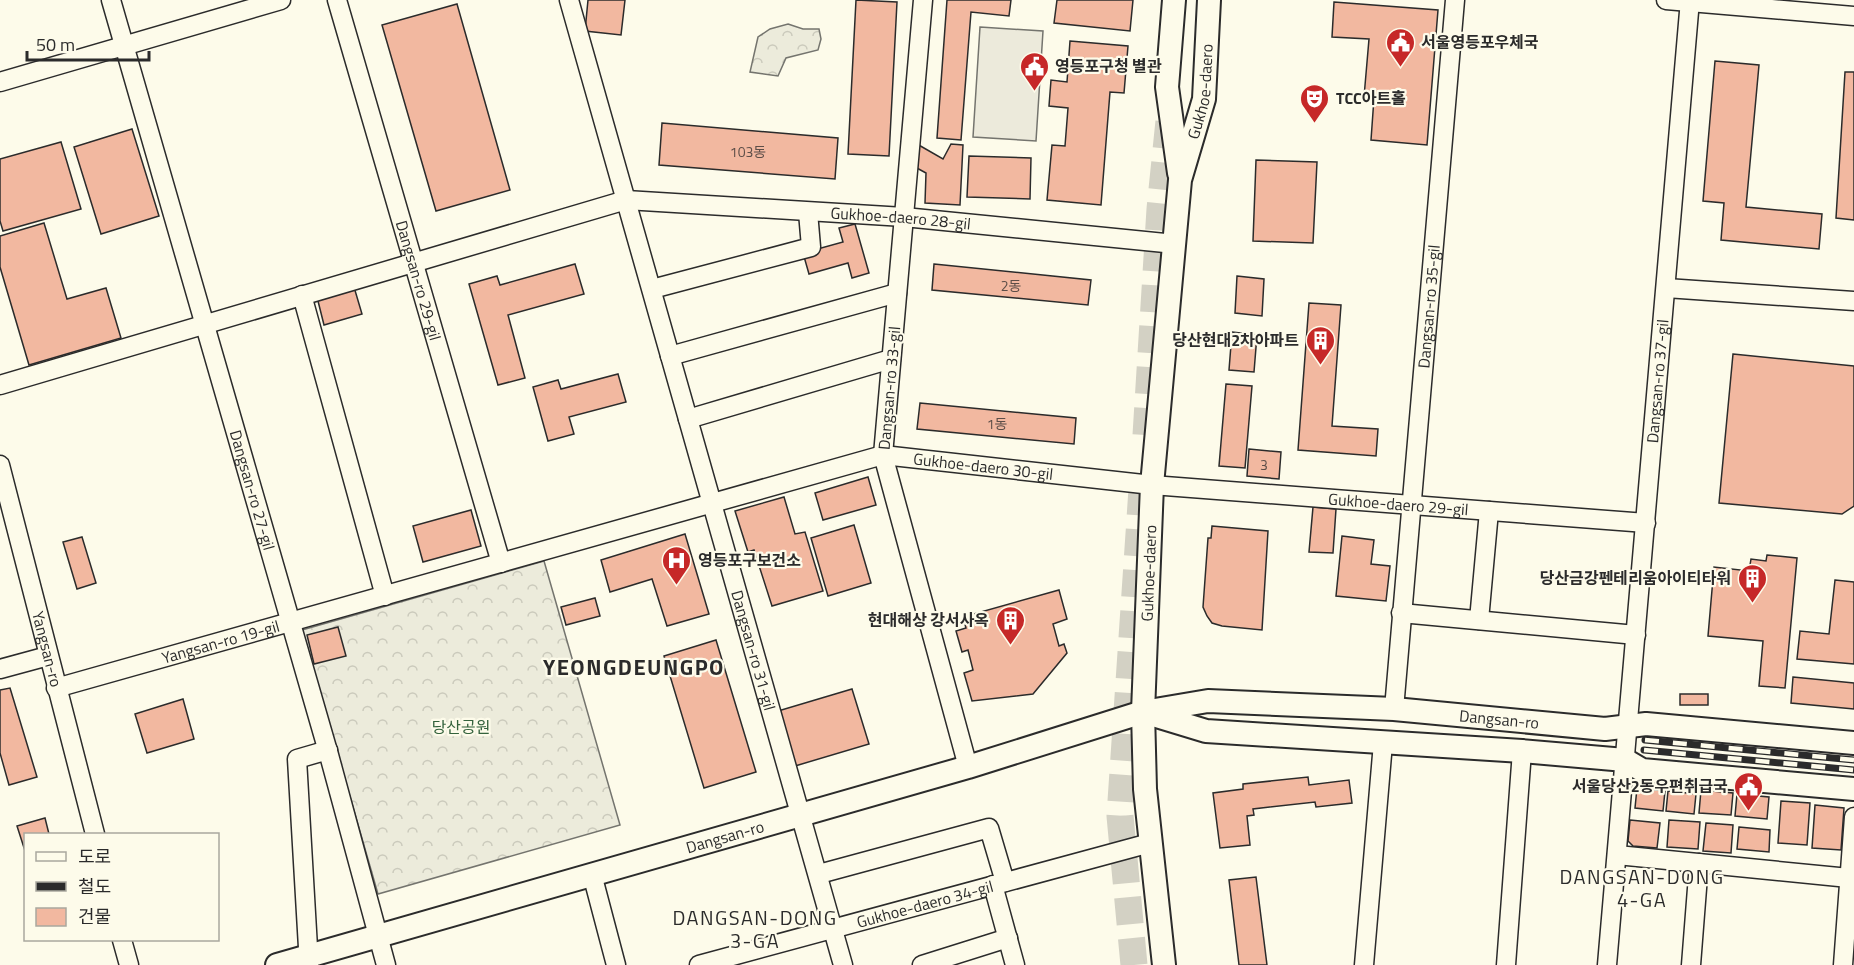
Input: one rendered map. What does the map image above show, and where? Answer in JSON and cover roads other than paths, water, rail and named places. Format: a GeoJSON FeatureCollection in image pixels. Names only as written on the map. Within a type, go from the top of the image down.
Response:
{"type":"FeatureCollection","features":[{"type":"Feature","properties":{"kind":"main road","name":"Gukhoe-daero"},"geometry":{"type":"LineString","coordinates":[[1174,0],[1167,87],[1180,180]]}},
{"type":"Feature","properties":{"kind":"main road","name":"Gukhoe-daero"},"geometry":{"type":"LineString","coordinates":[[1164,965],[1145,789],[1143,712],[1152,485],[1180,180],[1204,99],[1209,0]]}},
{"type":"Feature","properties":{"kind":"main road","name":"Dangsan-ro"},"geometry":{"type":"LineString","coordinates":[[277,965],[308,961],[380,935],[968,767],[1143,712],[1209,701],[1394,709],[1605,729],[1646,724],[1854,743]]}},
{"type":"Feature","properties":{"kind":"main road","name":"Dangsan-ro"},"geometry":{"type":"LineString","coordinates":[[1143,712],[1206,731],[1514,750],[1625,760],[1642,770],[1854,789]]}},
{"type":"Feature","properties":{"kind":"main road"},"geometry":{"type":"LineString","coordinates":[[1514,750],[1538,746],[1549,740],[1551,733],[1532,723]]}},
{"type":"Feature","properties":{"kind":"street","name":"Dangsan-ro 27-gil"},"geometry":{"type":"LineString","coordinates":[[111,0],[328,750],[380,935],[386,965]]}},
{"type":"Feature","properties":{"kind":"street"},"geometry":{"type":"LineString","coordinates":[[0,82],[281,0]]}},
{"type":"Feature","properties":{"kind":"street","name":"Dangsan-ro 29-gil"},"geometry":{"type":"LineString","coordinates":[[337,0],[501,563]]}},
{"type":"Feature","properties":{"kind":"street","name":"Dangsan-ro 31-gil"},"geometry":{"type":"LineString","coordinates":[[569,0],[843,965]]}},
{"type":"Feature","properties":{"kind":"street","name":"Dangsan-ro 33-gil"},"geometry":{"type":"LineString","coordinates":[[923,0],[883,455],[968,767]]}},
{"type":"Feature","properties":{"kind":"street","name":"Dangsan-ro 35-gil"},"geometry":{"type":"LineString","coordinates":[[1394,709],[1455,0]]}},
{"type":"Feature","properties":{"kind":"street"},"geometry":{"type":"LineString","coordinates":[[1666,0],[1854,16]]}},
{"type":"Feature","properties":{"kind":"street","name":"Dangsan-ro 37-gil"},"geometry":{"type":"LineString","coordinates":[[1607,965],[1690,1]]}},
{"type":"Feature","properties":{"kind":"street"},"geometry":{"type":"LineString","coordinates":[[0,385],[626,200]]}},
{"type":"Feature","properties":{"kind":"street","name":"Gukhoe-daero 28-gil"},"geometry":{"type":"LineString","coordinates":[[626,200],[904,217],[1175,244]]}},
{"type":"Feature","properties":{"kind":"street"},"geometry":{"type":"LineString","coordinates":[[652,289],[811,247],[808,212]]}},
{"type":"Feature","properties":{"kind":"street"},"geometry":{"type":"LineString","coordinates":[[1666,288],[1854,301]]}},
{"type":"Feature","properties":{"kind":"street"},"geometry":{"type":"LineString","coordinates":[[670,356],[897,293]]}},
{"type":"Feature","properties":{"kind":"street"},"geometry":{"type":"LineString","coordinates":[[302,296],[385,596]]}},
{"type":"Feature","properties":{"kind":"street"},"geometry":{"type":"LineString","coordinates":[[688,419],[891,359]]}},
{"type":"Feature","properties":{"kind":"street","name":"Gukhoe-daero 30-gil"},"geometry":{"type":"LineString","coordinates":[[712,503],[883,455],[1152,485]]}},
{"type":"Feature","properties":{"kind":"street","name":"Yangsan-ro"},"geometry":{"type":"LineString","coordinates":[[0,465],[94,833]]}},
{"type":"Feature","properties":{"kind":"street","name":"Gukhoe-daero 29-gil"},"geometry":{"type":"LineString","coordinates":[[1152,485],[1646,523]]}},
{"type":"Feature","properties":{"kind":"street","name":"Yangsan-ro 19-gil"},"geometry":{"type":"LineString","coordinates":[[56,688],[712,503]]}},
{"type":"Feature","properties":{"kind":"street"},"geometry":{"type":"LineString","coordinates":[[1479,620],[1489,511]]}},
{"type":"Feature","properties":{"kind":"street"},"geometry":{"type":"LineString","coordinates":[[1401,613],[1636,635]]}},
{"type":"Feature","properties":{"kind":"street"},"geometry":{"type":"LineString","coordinates":[[0,669],[48,656]]}},
{"type":"Feature","properties":{"kind":"street"},"geometry":{"type":"LineString","coordinates":[[1364,965],[1383,743]]}},
{"type":"Feature","properties":{"kind":"street"},"geometry":{"type":"LineString","coordinates":[[308,961],[297,759],[328,750]]}},
{"type":"Feature","properties":{"kind":"street","name":"Dangsan-ro"},"geometry":{"type":"LineString","coordinates":[[1506,965],[1514,750]]}},
{"type":"Feature","properties":{"kind":"street"},"geometry":{"type":"LineString","coordinates":[[1843,965],[1854,817]]}},
{"type":"Feature","properties":{"kind":"street"},"geometry":{"type":"LineString","coordinates":[[819,874],[989,828],[1008,938],[1016,965]]}},
{"type":"Feature","properties":{"kind":"street","name":"Gukhoe-daero 34-gil"},"geometry":{"type":"LineString","coordinates":[[699,965],[1150,843]]}},
{"type":"Feature","properties":{"kind":"street"},"geometry":{"type":"LineString","coordinates":[[1617,855],[1849,878]]}},
{"type":"Feature","properties":{"kind":"street"},"geometry":{"type":"LineString","coordinates":[[1691,965],[1699,863]]}},
{"type":"Feature","properties":{"kind":"street"},"geometry":{"type":"LineString","coordinates":[[592,874],[616,965]]}},
{"type":"Feature","properties":{"kind":"street"},"geometry":{"type":"LineString","coordinates":[[922,965],[1008,938]]}},
{"type":"Feature","properties":{"kind":"street"},"geometry":{"type":"LineString","coordinates":[[123,941],[129,965]]}},
{"type":"Feature","properties":{"kind":"tunnel"},"geometry":{"type":"LineString","coordinates":[[1146,435],[1160,209],[1169,121]]}},
{"type":"Feature","properties":{"kind":"tunnel"},"geometry":{"type":"LineString","coordinates":[[1134,965],[1120,816],[1142,489]]}},
{"type":"Feature","properties":{"kind":"railway"},"geometry":{"type":"LineString","coordinates":[[1645,740],[1854,760]]}},
{"type":"Feature","properties":{"kind":"railway"},"geometry":{"type":"LineString","coordinates":[[1644,750],[1854,770]]}},
{"type":"Feature","properties":{"kind":"place","name":"서울영등포우체국"},"geometry":{"type":"Point","coordinates":[1400,68]}},
{"type":"Feature","properties":{"kind":"place","name":"영등포구청 별관"},"geometry":{"type":"Point","coordinates":[1034,92]}},
{"type":"Feature","properties":{"kind":"place","name":"TCC아트홀"},"geometry":{"type":"Point","coordinates":[1315,124]}},
{"type":"Feature","properties":{"kind":"place","name":"당산현대2차아파트"},"geometry":{"type":"Point","coordinates":[1320,366]}},
{"type":"Feature","properties":{"kind":"place","name":"영등포구보건소"},"geometry":{"type":"Point","coordinates":[677,586]}},
{"type":"Feature","properties":{"kind":"place","name":"당산금강펜테리움아이티타워"},"geometry":{"type":"Point","coordinates":[1752,604]}},
{"type":"Feature","properties":{"kind":"place","name":"현대해상 강서사옥"},"geometry":{"type":"Point","coordinates":[1010,646]}},
{"type":"Feature","properties":{"kind":"place","name":"서울당산2동우편취급국"},"geometry":{"type":"Point","coordinates":[1749,812]}},
{"type":"Feature","properties":{"kind":"district","name":"YEONGDEUNGPO"},"geometry":{"type":"Point","coordinates":[634,667]}},
{"type":"Feature","properties":{"kind":"district","name":"DANGSAN-DONG 4-GA"},"geometry":{"type":"Point","coordinates":[1642,888]}},
{"type":"Feature","properties":{"kind":"district","name":"DANGSAN-DONG 3-GA"},"geometry":{"type":"Point","coordinates":[755,928]}},
{"type":"Feature","properties":{"kind":"park label","name":"당산공원"},"geometry":{"type":"Point","coordinates":[461,727]}}]}
